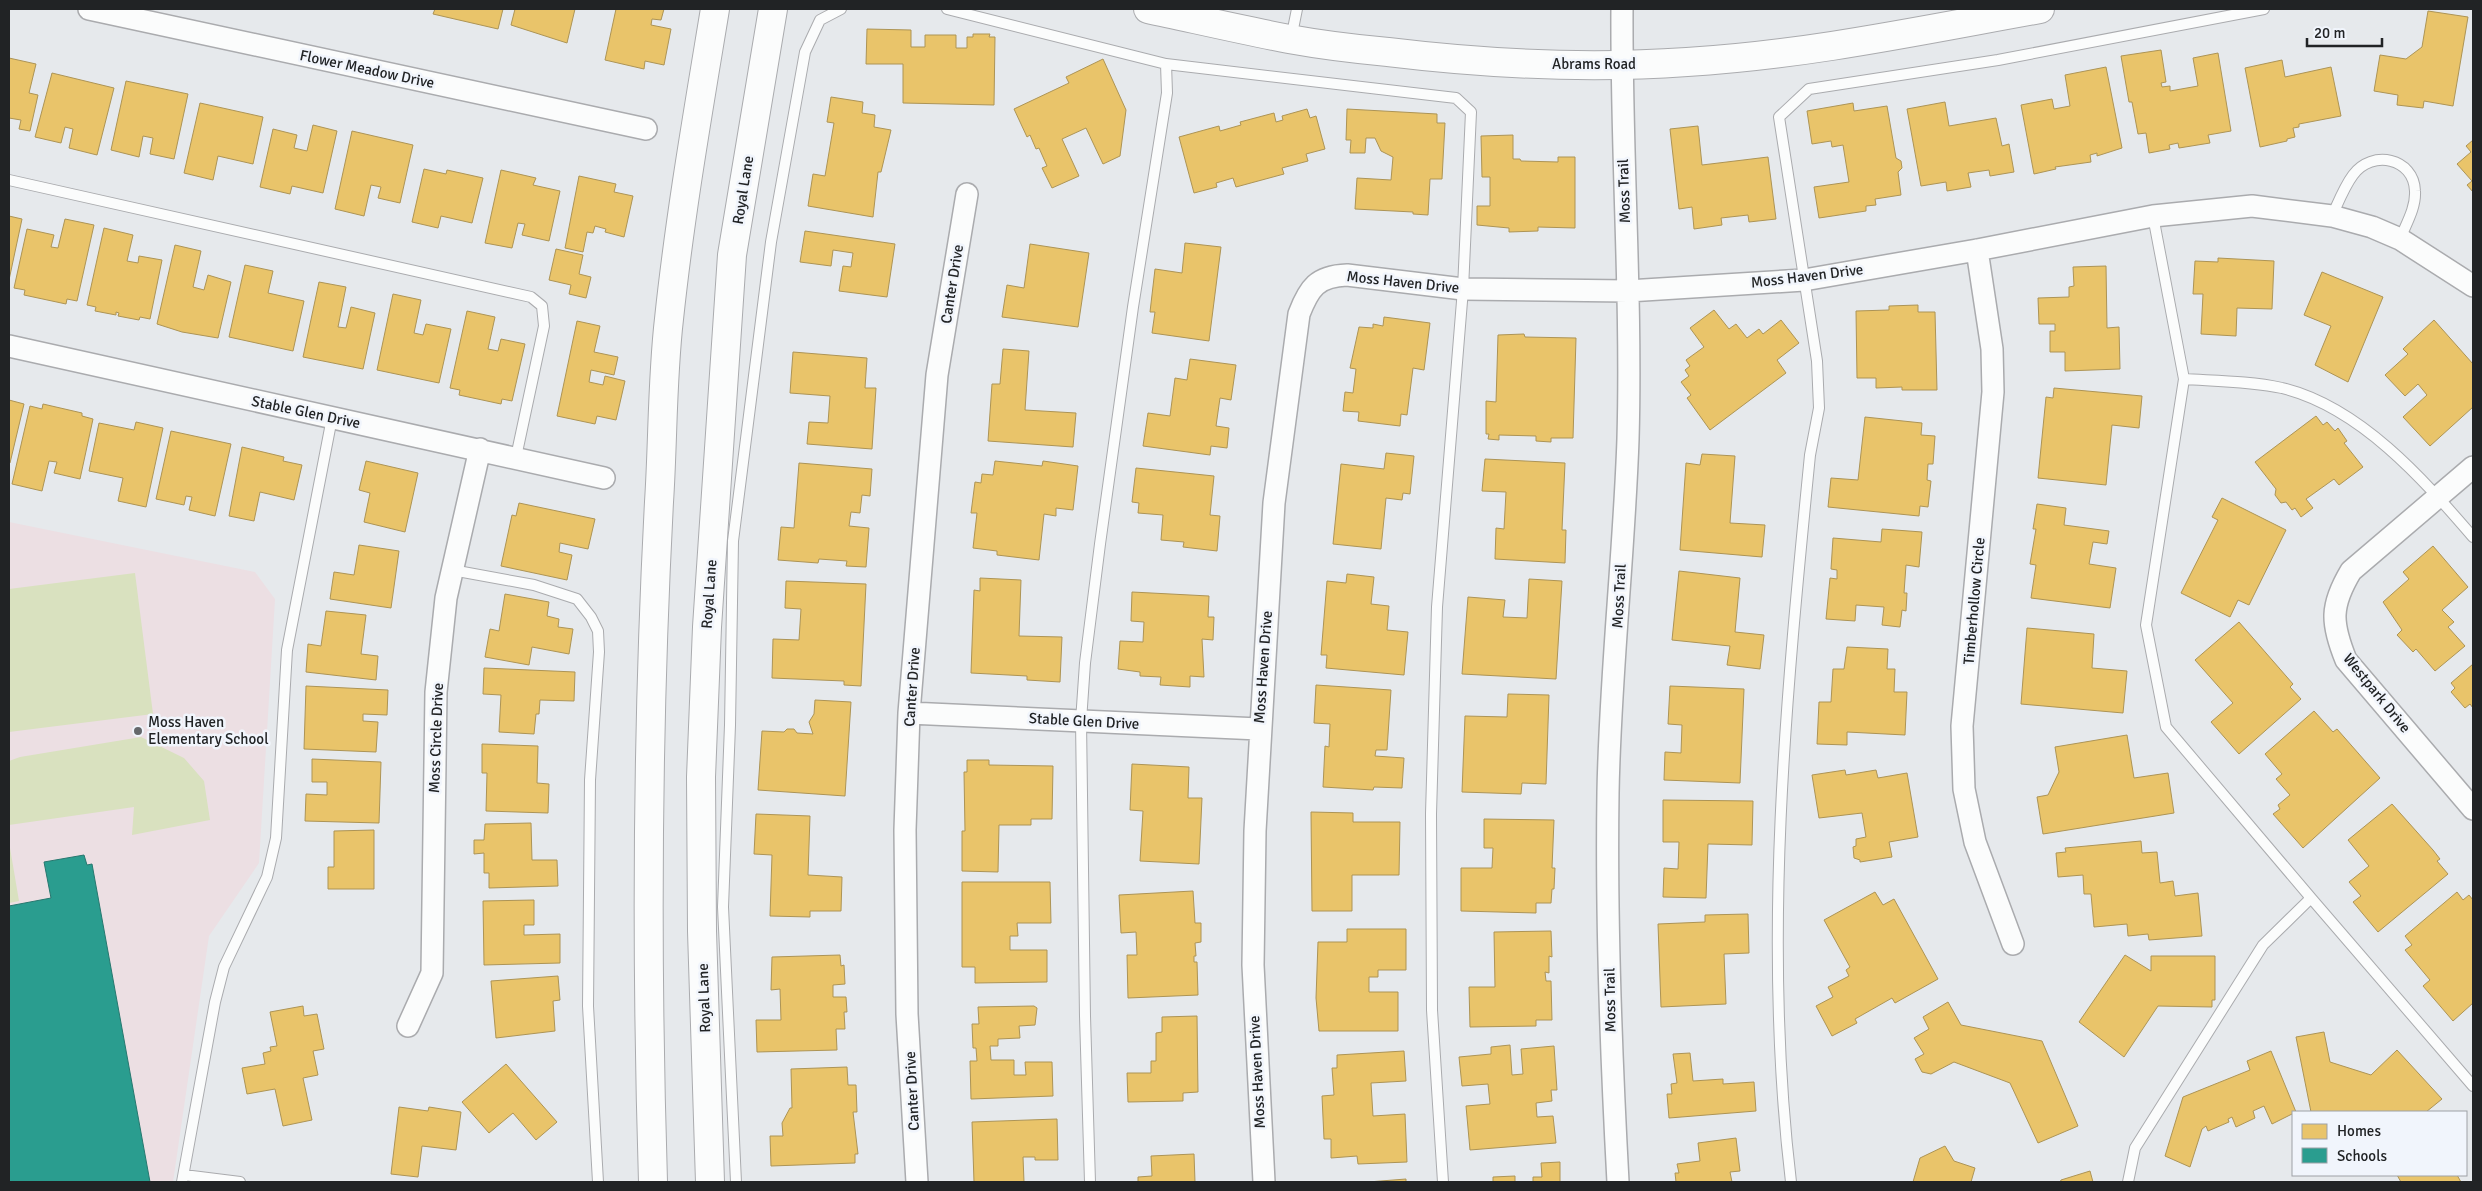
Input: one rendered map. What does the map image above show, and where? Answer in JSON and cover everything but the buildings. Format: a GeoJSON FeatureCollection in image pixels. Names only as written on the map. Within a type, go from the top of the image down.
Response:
{"type":"FeatureCollection","features":[{"type":"Feature","properties":{"kind":"main road"},"geometry":{"type":"LineString","coordinates":[[653,1182],[648,1033],[648,815],[654,603],[668,340],[690,161],[715,9]]}},
{"type":"Feature","properties":{"kind":"main road","name":"Royal Lane"},"geometry":{"type":"LineString","coordinates":[[710,1182],[702,931],[701,816],[707,626],[732,255],[773,9]]}},
{"type":"Feature","properties":{"kind":"main road","name":"Abrams Road"},"geometry":{"type":"LineString","coordinates":[[1148,9],[1291,40],[1458,60],[1544,64],[1684,62],[1762,56],[1863,41],[1953,17],[2040,9]]}},
{"type":"Feature","properties":{"kind":"street","name":"Flower Meadow Drive"},"geometry":{"type":"LineString","coordinates":[[89,9],[646,130]]}},
{"type":"Feature","properties":{"kind":"street","name":"Moss Trail"},"geometry":{"type":"LineString","coordinates":[[1618,1182],[1610,1028],[1608,791],[1628,438],[1628,291],[1622,9]]}},
{"type":"Feature","properties":{"kind":"street","name":"Canter Drive"},"geometry":{"type":"LineString","coordinates":[[917,1182],[907,1014],[905,830],[909,713],[937,375],[967,194]]}},
{"type":"Feature","properties":{"kind":"street","name":"Moss Haven Drive"},"geometry":{"type":"LineString","coordinates":[[1264,1182],[1253,966],[1259,729],[1274,503],[1299,314],[1306,296],[1318,282],[1331,276],[1339,275],[1464,288],[1628,291],[1804,280],[1977,250],[2153,216],[2252,206],[2332,216],[2372,227],[2400,239],[2473,286]]}},
{"type":"Feature","properties":{"kind":"street","name":"Timberhollow Circle"},"geometry":{"type":"LineString","coordinates":[[1977,250],[1992,349],[1993,392],[1962,726],[1964,788],[1975,842],[2013,944]]}},
{"type":"Feature","properties":{"kind":"street","name":"Stable Glen Drive"},"geometry":{"type":"LineString","coordinates":[[9,346],[604,478]]}},
{"type":"Feature","properties":{"kind":"street","name":"Moss Circle Drive"},"geometry":{"type":"LineString","coordinates":[[408,1026],[432,973],[436,692],[446,598],[480,449]]}},
{"type":"Feature","properties":{"kind":"street","name":"Westpark Drive"},"geometry":{"type":"LineString","coordinates":[[2473,467],[2351,571],[2339,591],[2334,611],[2336,634],[2346,660],[2473,809]]}},
{"type":"Feature","properties":{"kind":"street","name":"Stable Glen Drive"},"geometry":{"type":"LineString","coordinates":[[909,713],[1259,729]]}},
{"type":"Feature","properties":{"kind":"lane"},"geometry":{"type":"LineString","coordinates":[[736,1182],[723,907],[730,725],[733,541],[771,242],[805,52],[820,20],[841,9]]}},
{"type":"Feature","properties":{"kind":"lane"},"geometry":{"type":"LineString","coordinates":[[947,9],[1166,64],[1456,98],[1471,112],[1464,288],[1437,607],[1431,814],[1432,1010],[1443,1182]]}},
{"type":"Feature","properties":{"kind":"lane"},"geometry":{"type":"LineString","coordinates":[[1291,40],[1296,9]]}},
{"type":"Feature","properties":{"kind":"lane"},"geometry":{"type":"LineString","coordinates":[[1791,1182],[1778,996],[1782,774],[1808,474],[1819,408],[1817,361],[1780,117],[1809,90],[1998,60],[2264,9]]}},
{"type":"Feature","properties":{"kind":"lane"},"geometry":{"type":"LineString","coordinates":[[1090,1182],[1084,986],[1081,722],[1085,663],[1133,307],[1167,93],[1166,64]]}},
{"type":"Feature","properties":{"kind":"lane"},"geometry":{"type":"LineString","coordinates":[[2332,216],[2353,174],[2366,163],[2379,158],[2397,161],[2410,173],[2416,190],[2414,207],[2400,239]]}},
{"type":"Feature","properties":{"kind":"lane"},"geometry":{"type":"LineString","coordinates":[[9,180],[531,297],[542,306],[544,326],[516,457]]}},
{"type":"Feature","properties":{"kind":"lane"},"geometry":{"type":"LineString","coordinates":[[2153,216],[2184,379],[2146,625],[2166,727],[2473,1086]]}},
{"type":"Feature","properties":{"kind":"lane"},"geometry":{"type":"LineString","coordinates":[[2184,379],[2247,382],[2283,389],[2318,402],[2360,423],[2439,497],[2473,537]]}},
{"type":"Feature","properties":{"kind":"lane"},"geometry":{"type":"LineString","coordinates":[[240,1182],[183,1178],[215,1002],[224,967],[267,877],[276,838],[287,650],[332,418]]}},
{"type":"Feature","properties":{"kind":"lane"},"geometry":{"type":"LineString","coordinates":[[452,570],[534,585],[577,599],[591,616],[598,631],[599,652],[590,780],[588,1006],[598,1182]]}},
{"type":"Feature","properties":{"kind":"lane"},"geometry":{"type":"LineString","coordinates":[[2128,1182],[2135,1148],[2263,945],[2311,898]]}},
{"type":"Feature","properties":{"kind":"shaded area","name":"Moss Haven Elementary School"},"geometry":{"type":"Polygon","coordinates":[[[9,522],[255,572],[275,599],[259,863],[209,936],[173,1182],[9,1182],[9,522]]]}},
{"type":"Feature","properties":{"kind":"green space"},"geometry":{"type":"Polygon","coordinates":[[[135,573],[153,714],[9,732],[9,589],[135,573]]]}},
{"type":"Feature","properties":{"kind":"green space"},"geometry":{"type":"Polygon","coordinates":[[[141,737],[184,758],[204,781],[210,820],[132,835],[134,807],[9,825],[9,761],[20,757],[141,737]]]}},
{"type":"Feature","properties":{"kind":"green space"},"geometry":{"type":"Polygon","coordinates":[[[9,842],[19,901],[9,903],[9,842]]]}},
{"type":"Feature","properties":{"kind":"place","name":"Moss Haven Elementary School"},"geometry":{"type":"Point","coordinates":[138,731]}}]}
